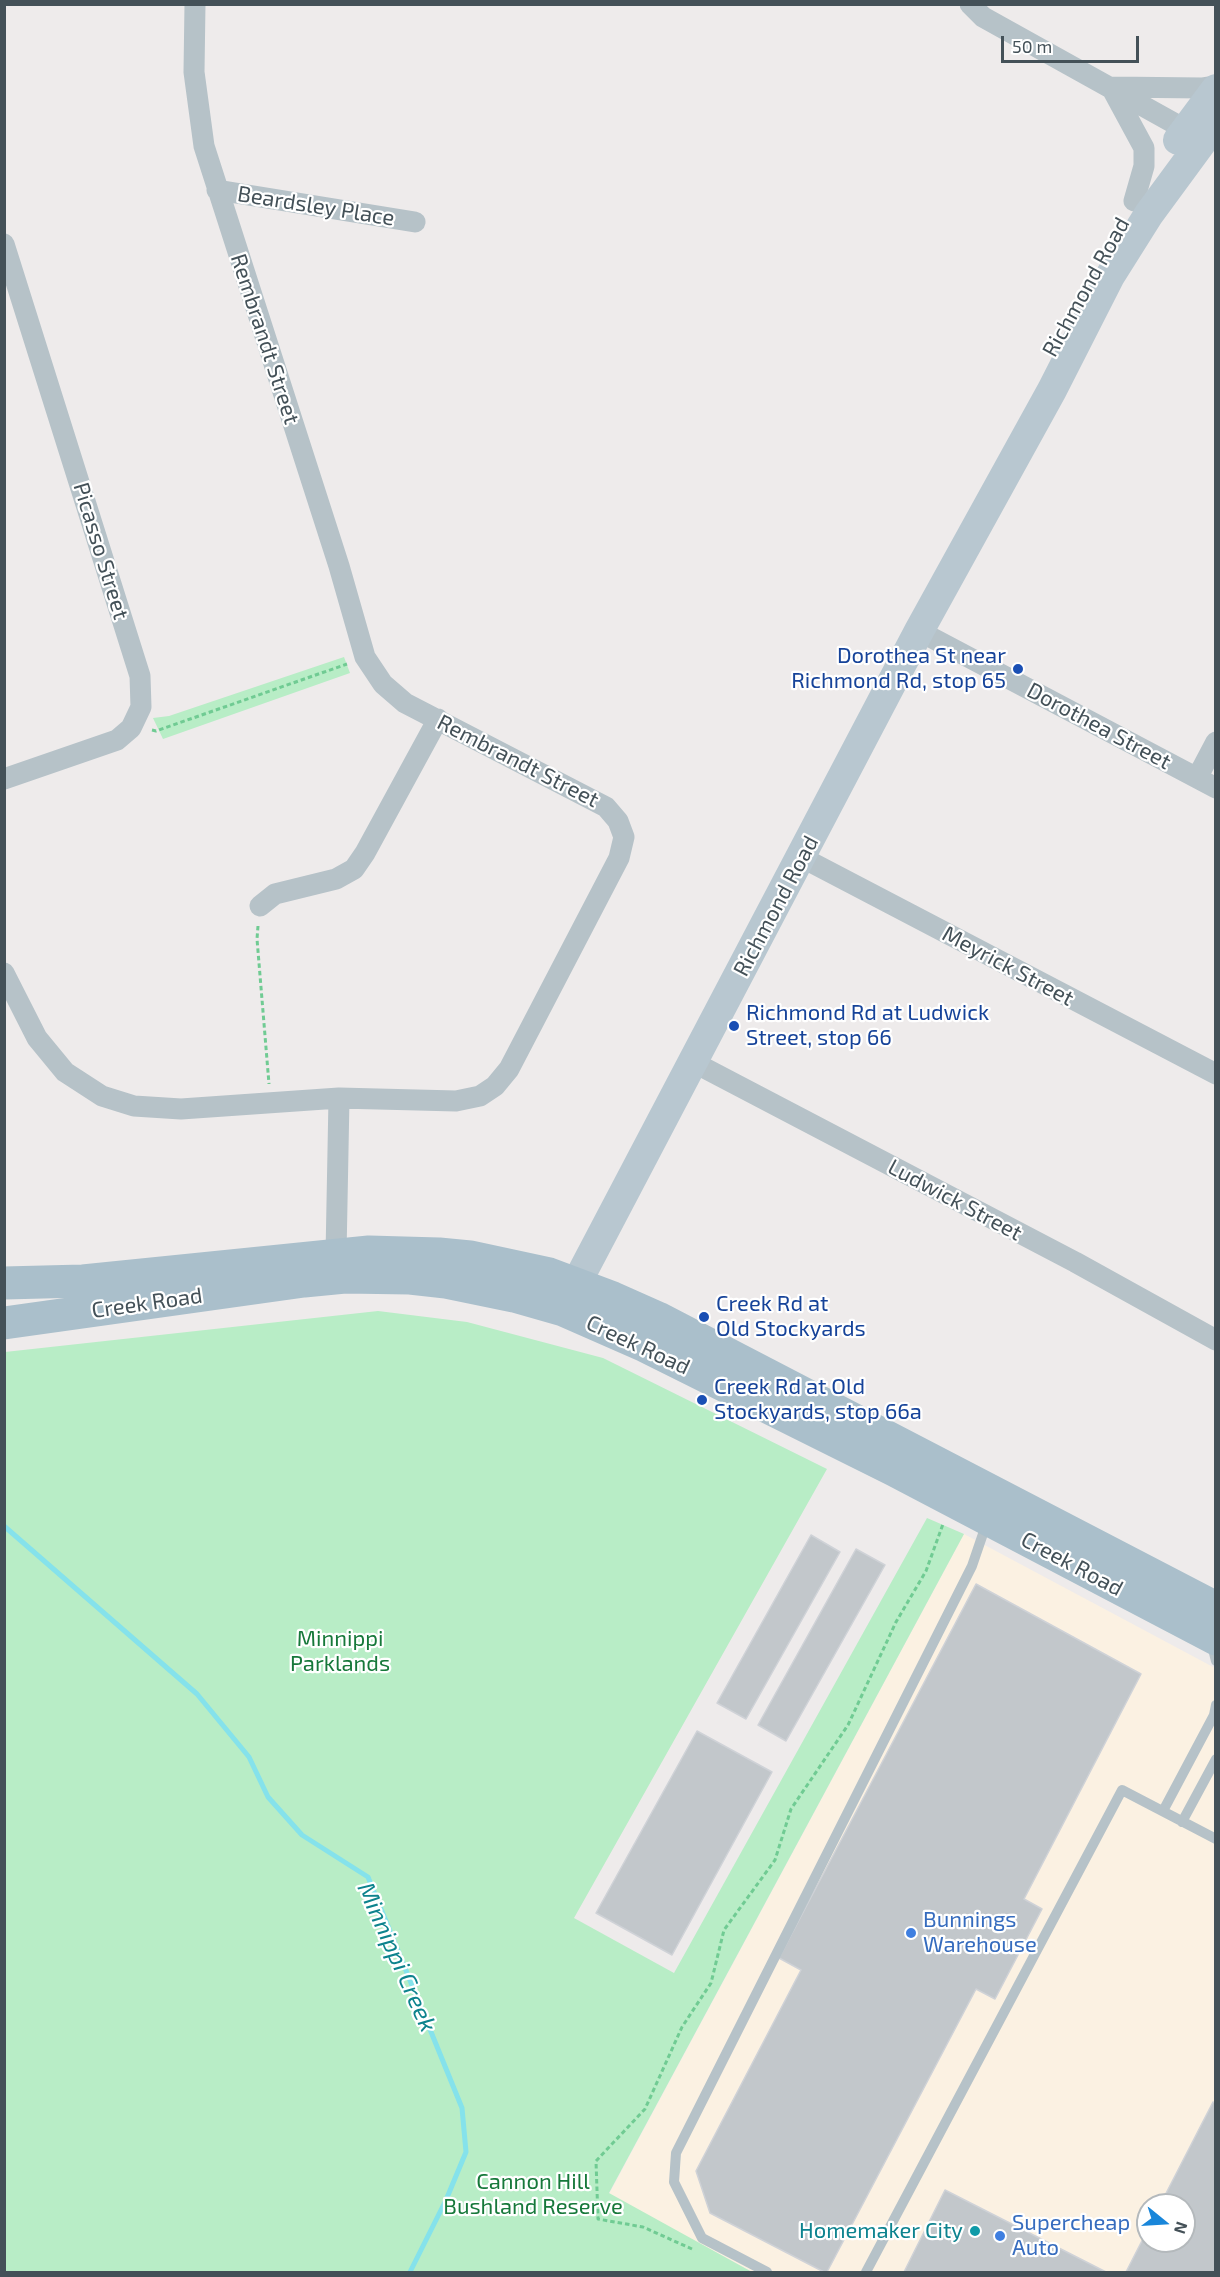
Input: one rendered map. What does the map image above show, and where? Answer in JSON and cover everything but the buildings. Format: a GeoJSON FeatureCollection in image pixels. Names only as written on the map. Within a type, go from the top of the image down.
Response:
{"type":"FeatureCollection","features":[{"type":"Feature","properties":{"kind":"main road","name":"Richmond Road"},"geometry":{"type":"LineString","coordinates":[[569,1296],[919,631],[989,501],[1025,442],[1142,208],[1201,131],[1215,88]]}},
{"type":"Feature","properties":{"kind":"main road","name":"Richmond Road"},"geometry":{"type":"LineString","coordinates":[[989,501],[1004,454],[1053,342],[1074,302],[1084,303],[1129,227],[1141,216],[1142,208]]}},
{"type":"Feature","properties":{"kind":"main road","name":"Creek Road"},"geometry":{"type":"LineString","coordinates":[[4,1283],[84,1281],[336,1255],[405,1252],[470,1257],[525,1268],[645,1346],[894,1470],[1214,1636]]}},
{"type":"Feature","properties":{"kind":"main road","name":"Creek Road"},"geometry":{"type":"LineString","coordinates":[[4,1323],[345,1277],[410,1278],[446,1282],[514,1296],[569,1296],[658,1318],[1214,1636]]}},
{"type":"Feature","properties":{"kind":"street","name":"Rembrandt Street"},"geometry":{"type":"LineString","coordinates":[[4,973],[38,1038],[65,1072],[102,1096],[134,1106],[181,1109],[339,1098],[456,1101],[480,1096],[495,1086],[509,1069],[619,858],[624,837],[618,821],[606,807],[405,703],[383,684],[365,657],[339,566],[204,146],[194,72],[195,4]]}},
{"type":"Feature","properties":{"kind":"street"},"geometry":{"type":"LineString","coordinates":[[970,4],[983,17],[1111,87],[1201,131]]}},
{"type":"Feature","properties":{"kind":"street"},"geometry":{"type":"LineString","coordinates":[[1111,87],[1215,88]]}},
{"type":"Feature","properties":{"kind":"street"},"geometry":{"type":"LineString","coordinates":[[1111,87],[1144,148],[1142,208]]}},
{"type":"Feature","properties":{"kind":"street","name":"Beardsley Place"},"geometry":{"type":"LineString","coordinates":[[217,190],[415,222]]}},
{"type":"Feature","properties":{"kind":"street","name":"Picasso Street"},"geometry":{"type":"LineString","coordinates":[[4,244],[140,676],[141,707],[130,728]]}},
{"type":"Feature","properties":{"kind":"street","name":"Dorothea Street"},"geometry":{"type":"LineString","coordinates":[[919,631],[1215,788]]}},
{"type":"Feature","properties":{"kind":"street"},"geometry":{"type":"LineString","coordinates":[[260,906],[275,894],[336,879],[354,869],[438,719]]}},
{"type":"Feature","properties":{"kind":"street"},"geometry":{"type":"LineString","coordinates":[[4,779],[117,740],[130,728]]}},
{"type":"Feature","properties":{"kind":"street"},"geometry":{"type":"LineString","coordinates":[[1197,778],[1215,742]]}},
{"type":"Feature","properties":{"kind":"street","name":"Meyrick Street"},"geometry":{"type":"LineString","coordinates":[[801,858],[1215,1074]]}},
{"type":"Feature","properties":{"kind":"street","name":"Ludwick Street"},"geometry":{"type":"LineString","coordinates":[[693,1062],[1075,1262],[1215,1340]]}},
{"type":"Feature","properties":{"kind":"street"},"geometry":{"type":"LineString","coordinates":[[336,1255],[339,1098]]}},
{"type":"Feature","properties":{"kind":"lane"},"geometry":{"type":"LineString","coordinates":[[767,2272],[702,2238],[674,2182],[676,2153],[979,1552],[988,1519]]}},
{"type":"Feature","properties":{"kind":"lane"},"geometry":{"type":"LineString","coordinates":[[1163,1812],[1214,1715],[1215,1705]]}},
{"type":"Feature","properties":{"kind":"lane"},"geometry":{"type":"LineString","coordinates":[[1182,1821],[1215,1759]]}},
{"type":"Feature","properties":{"kind":"lane"},"geometry":{"type":"LineString","coordinates":[[866,2272],[1122,1790],[1215,1839]]}},
{"type":"Feature","properties":{"kind":"path"},"geometry":{"type":"LineString","coordinates":[[130,728],[156,731],[365,657]]}},
{"type":"Feature","properties":{"kind":"path"},"geometry":{"type":"LineString","coordinates":[[260,906],[257,939],[271,1103]]}},
{"type":"Feature","properties":{"kind":"path"},"geometry":{"type":"LineString","coordinates":[[700,2253],[644,2227],[598,2219],[596,2161],[645,2109],[682,2027],[711,1983],[724,1930],[775,1860],[791,1809],[848,1725],[896,1622],[926,1571],[944,1522]]}},
{"type":"Feature","properties":{"kind":"shaded area"},"geometry":{"type":"Polygon","coordinates":[[[964,1534],[1215,1668],[1215,2272],[752,2272],[609,2194],[964,1534]]]}},
{"type":"Feature","properties":{"kind":"green space"},"geometry":{"type":"Polygon","coordinates":[[[344,657],[350,673],[163,739],[153,718],[169,716],[344,657]]]}},
{"type":"Feature","properties":{"kind":"green space","name":"Minnippi Parklands"},"geometry":{"type":"Polygon","coordinates":[[[378,1311],[467,1322],[603,1358],[827,1469],[574,1918],[674,1973],[927,1518],[964,1534],[609,2193],[752,2272],[5,2272],[5,1352],[378,1311]]]}},
{"type":"Feature","properties":{"kind":"waterway","name":"Minnippi Creek"},"geometry":{"type":"LineString","coordinates":[[4,1526],[197,1694],[249,1757],[268,1797],[302,1835],[368,1877],[462,2108],[466,2152],[446,2200],[410,2272]]}},
{"type":"Feature","properties":{"kind":"place","name":"Dorothea St near Richmond Rd, stop 65"},"geometry":{"type":"Point","coordinates":[1018,669]}},
{"type":"Feature","properties":{"kind":"place","name":"Richmond Rd at Ludwick Street, stop 66"},"geometry":{"type":"Point","coordinates":[734,1026]}},
{"type":"Feature","properties":{"kind":"place","name":"Creek Rd at Old Stockyards"},"geometry":{"type":"Point","coordinates":[704,1317]}},
{"type":"Feature","properties":{"kind":"place","name":"Creek Rd at Old Stockyards, stop 66a"},"geometry":{"type":"Point","coordinates":[702,1400]}},
{"type":"Feature","properties":{"kind":"place","name":"Bunnings Warehouse"},"geometry":{"type":"Point","coordinates":[911,1933]}},
{"type":"Feature","properties":{"kind":"place","name":"Homemaker City"},"geometry":{"type":"Point","coordinates":[975,2231]}},
{"type":"Feature","properties":{"kind":"place","name":"Supercheap Auto"},"geometry":{"type":"Point","coordinates":[1000,2236]}},
{"type":"Feature","properties":{"kind":"park label","name":"Cannon Hill Bushland Reserve"},"geometry":{"type":"Point","coordinates":[533,2194]}}]}
